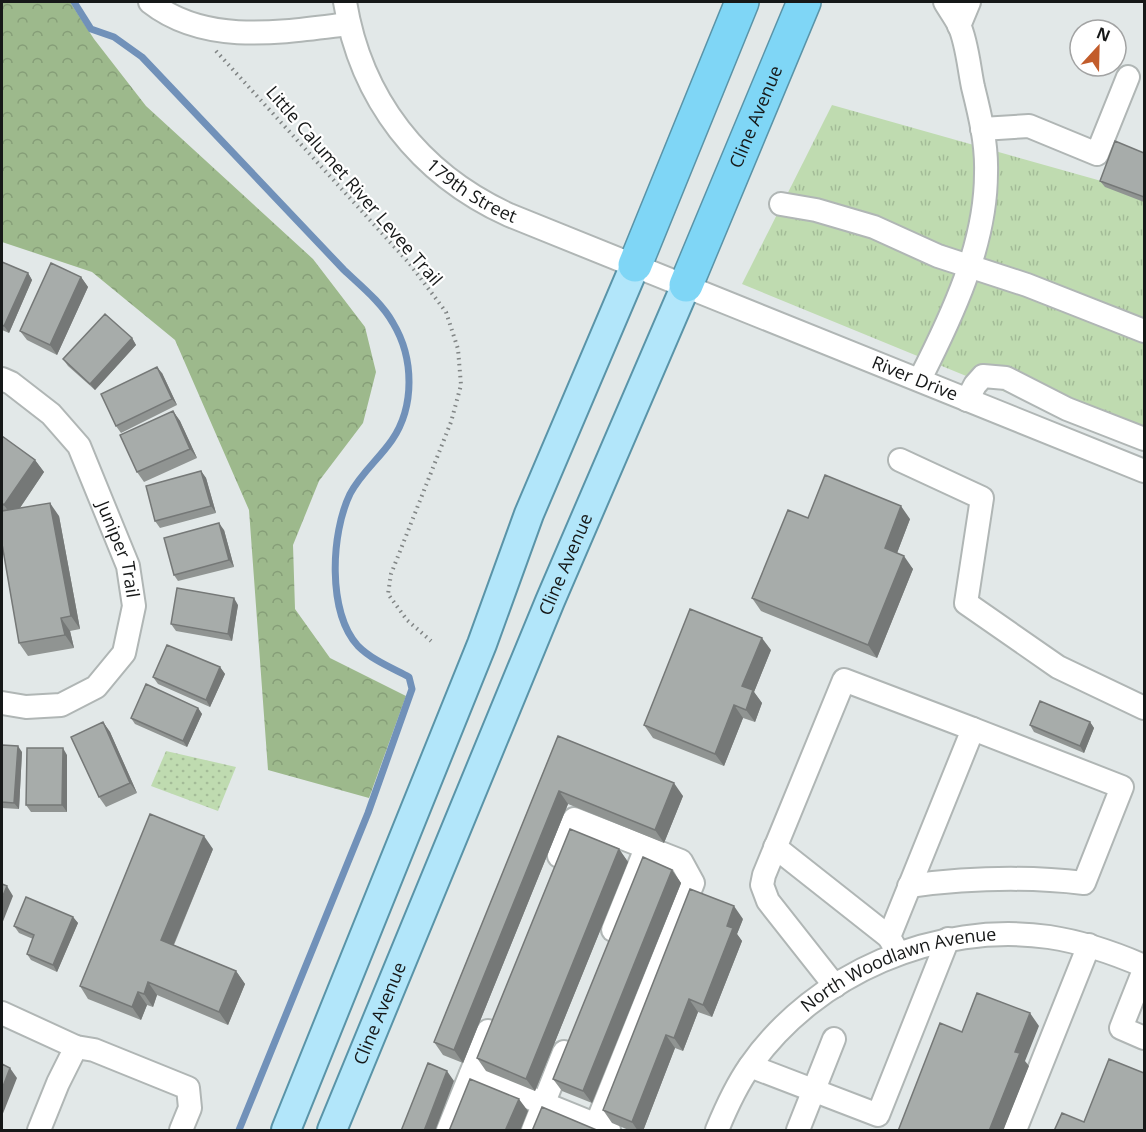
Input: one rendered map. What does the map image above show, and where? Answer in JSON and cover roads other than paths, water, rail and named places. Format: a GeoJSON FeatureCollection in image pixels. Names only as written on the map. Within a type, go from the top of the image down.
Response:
{"type":"FeatureCollection","features":[{"type":"Feature","properties":{"kind":"highway"},"geometry":{"type":"LineString","coordinates":[[635,265],[742,2]]}},
{"type":"Feature","properties":{"kind":"highway","name":"Cline Avenue"},"geometry":{"type":"LineString","coordinates":[[686,285],[804,2]]}},
{"type":"Feature","properties":{"kind":"main road"},"geometry":{"type":"LineString","coordinates":[[286,1131],[482,644],[529,514],[635,265]]}},
{"type":"Feature","properties":{"kind":"main road","name":"Cline Avenue"},"geometry":{"type":"LineString","coordinates":[[332,1131],[550,601],[686,285]]}},
{"type":"Feature","properties":{"kind":"street"},"geometry":{"type":"LineString","coordinates":[[150,2],[191,24],[223,31],[292,31],[349,24]]}},
{"type":"Feature","properties":{"kind":"street","name":"179th Street"},"geometry":{"type":"LineString","coordinates":[[345,2],[357,52],[369,83],[401,133],[423,158],[448,179],[491,207],[686,285]]}},
{"type":"Feature","properties":{"kind":"street"},"geometry":{"type":"LineString","coordinates":[[920,380],[950,316],[968,267],[982,220],[986,194],[987,171],[982,129],[959,26],[945,2]]}},
{"type":"Feature","properties":{"kind":"street"},"geometry":{"type":"LineString","coordinates":[[959,26],[969,2]]}},
{"type":"Feature","properties":{"kind":"street"},"geometry":{"type":"LineString","coordinates":[[982,129],[1029,126],[1097,154],[1128,78]]}},
{"type":"Feature","properties":{"kind":"street"},"geometry":{"type":"LineString","coordinates":[[781,204],[816,210],[874,227],[938,256],[1027,285],[1144,332]]}},
{"type":"Feature","properties":{"kind":"street","name":"River Drive"},"geometry":{"type":"LineString","coordinates":[[686,285],[1144,471]]}},
{"type":"Feature","properties":{"kind":"street"},"geometry":{"type":"LineString","coordinates":[[967,400],[983,376],[1006,378],[1067,409],[1144,439]]}},
{"type":"Feature","properties":{"kind":"street","name":"Juniper Trail"},"geometry":{"type":"LineString","coordinates":[[2,379],[11,383],[51,414],[79,446],[128,566],[134,606],[124,653],[96,687],[61,705],[26,707],[2,703]]}},
{"type":"Feature","properties":{"kind":"street"},"geometry":{"type":"LineString","coordinates":[[900,460],[982,498],[966,603],[1058,667],[1144,708]]}},
{"type":"Feature","properties":{"kind":"street"},"geometry":{"type":"LineString","coordinates":[[835,986],[768,901],[762,885],[775,847],[844,680],[1122,787],[1084,883],[1048,879],[981,878],[909,886]]}},
{"type":"Feature","properties":{"kind":"street"},"geometry":{"type":"LineString","coordinates":[[775,847],[893,945],[909,886],[973,729]]}},
{"type":"Feature","properties":{"kind":"street"},"geometry":{"type":"LineString","coordinates":[[471,1074],[603,1128],[693,883],[681,861],[574,819],[552,875]]}},
{"type":"Feature","properties":{"kind":"street"},"geometry":{"type":"LineString","coordinates":[[606,948],[646,848]]}},
{"type":"Feature","properties":{"kind":"street","name":"North Woodlawn Avenue"},"geometry":{"type":"LineString","coordinates":[[717,1131],[733,1093],[750,1066],[770,1042],[793,1019],[893,945],[979,935],[1014,934],[1049,937],[1089,945],[1144,968]]}},
{"type":"Feature","properties":{"kind":"street"},"geometry":{"type":"LineString","coordinates":[[750,1066],[814,1090],[875,1123],[948,939]]}},
{"type":"Feature","properties":{"kind":"street"},"geometry":{"type":"LineString","coordinates":[[1015,1131],[1089,945]]}},
{"type":"Feature","properties":{"kind":"street"},"geometry":{"type":"LineString","coordinates":[[1144,968],[1121,1029],[1144,1038]]}},
{"type":"Feature","properties":{"kind":"street"},"geometry":{"type":"LineString","coordinates":[[448,1131],[498,1008]]}},
{"type":"Feature","properties":{"kind":"street"},"geometry":{"type":"LineString","coordinates":[[2,1013],[67,1042],[94,1050],[188,1088],[190,1108],[181,1131]]}},
{"type":"Feature","properties":{"kind":"street"},"geometry":{"type":"LineString","coordinates":[[533,1131],[570,1037]]}},
{"type":"Feature","properties":{"kind":"street"},"geometry":{"type":"LineString","coordinates":[[798,1131],[834,1040]]}},
{"type":"Feature","properties":{"kind":"street"},"geometry":{"type":"LineString","coordinates":[[39,1131],[58,1083],[67,1042]]}},
{"type":"Feature","properties":{"kind":"waterway"},"geometry":{"type":"LineString","coordinates":[[74,2],[91,29],[114,37],[142,57],[377,302],[393,323],[400,337],[408,366],[408,397],[400,427],[350,494],[339,529],[335,572],[341,613],[348,631],[358,646],[369,655],[409,677],[412,689],[368,813],[239,1130]]}}]}
